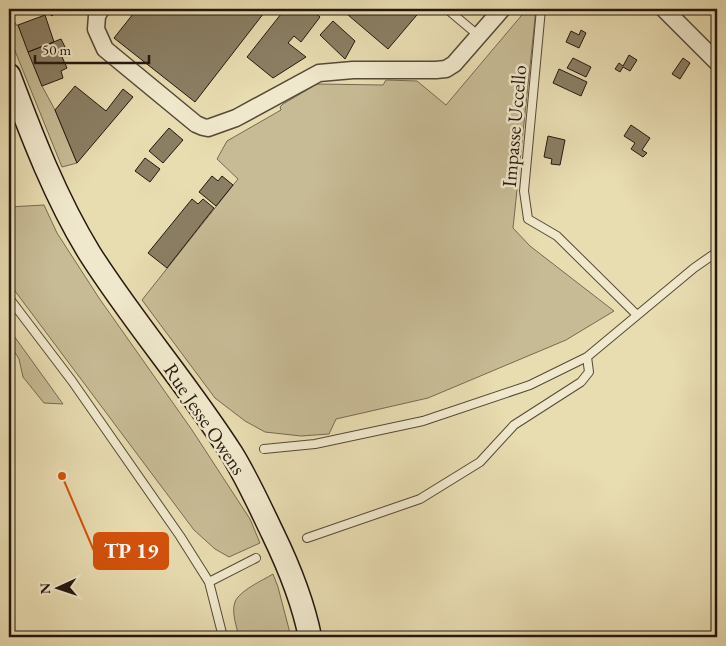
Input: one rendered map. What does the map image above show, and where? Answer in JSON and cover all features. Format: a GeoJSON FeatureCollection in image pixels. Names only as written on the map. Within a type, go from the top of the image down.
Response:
{"type":"FeatureCollection","features":[{"type":"Feature","properties":{"kind":"main road","name":"Rue Jesse Owens"},"geometry":{"type":"LineString","coordinates":[[9,75],[42,157],[69,217],[114,290],[226,446],[253,491],[285,560],[306,618],[310,637]]}},
{"type":"Feature","properties":{"kind":"street"},"geometry":{"type":"LineString","coordinates":[[101,9],[96,16],[96,29],[105,49],[202,127],[216,126],[236,118],[319,73],[353,70],[446,69],[454,64],[502,9]]}},
{"type":"Feature","properties":{"kind":"street"},"geometry":{"type":"LineString","coordinates":[[664,9],[717,62]]}},
{"type":"Feature","properties":{"kind":"lane"},"geometry":{"type":"LineString","coordinates":[[447,9],[479,36]]}},
{"type":"Feature","properties":{"kind":"lane","name":"Impasse Uccello"},"geometry":{"type":"LineString","coordinates":[[541,9],[524,191],[528,219],[557,236],[637,315]]}},
{"type":"Feature","properties":{"kind":"lane"},"geometry":{"type":"LineString","coordinates":[[264,449],[316,444],[423,421],[530,385],[587,356],[694,268],[717,252]]}},
{"type":"Feature","properties":{"kind":"lane"},"geometry":{"type":"LineString","coordinates":[[9,298],[77,389],[180,536],[209,582],[223,637]]}},
{"type":"Feature","properties":{"kind":"lane"},"geometry":{"type":"LineString","coordinates":[[307,538],[420,499],[480,462],[514,425],[581,382],[589,372],[587,356]]}},
{"type":"Feature","properties":{"kind":"lane"},"geometry":{"type":"LineString","coordinates":[[209,582],[256,558]]}},
{"type":"Feature","properties":{"kind":"shaded area"},"geometry":{"type":"Polygon","coordinates":[[[9,9],[16,25],[18,25],[42,86],[55,110],[77,163],[62,167],[9,36],[9,9]]]}},
{"type":"Feature","properties":{"kind":"shaded area"},"geometry":{"type":"Polygon","coordinates":[[[527,9],[536,9],[513,228],[530,246],[614,311],[566,340],[428,398],[336,419],[329,434],[301,436],[265,432],[245,421],[215,398],[142,300],[238,179],[217,159],[227,141],[281,110],[280,107],[283,104],[317,84],[383,85],[386,80],[417,81],[446,105],[527,9]]]}},
{"type":"Feature","properties":{"kind":"shaded area"},"geometry":{"type":"Polygon","coordinates":[[[44,205],[57,233],[99,298],[192,430],[250,519],[260,543],[229,557],[215,549],[194,530],[9,283],[9,207],[44,205]]]}},
{"type":"Feature","properties":{"kind":"shaded area"},"geometry":{"type":"Polygon","coordinates":[[[9,329],[63,404],[44,403],[23,377],[19,359],[9,343],[9,329]]]}},
{"type":"Feature","properties":{"kind":"shaded area"},"geometry":{"type":"Polygon","coordinates":[[[273,574],[291,637],[239,637],[234,615],[234,606],[237,598],[246,590],[273,574]]]}},
{"type":"Feature","properties":{"kind":"building"},"geometry":{"type":"Polygon","coordinates":[[[43,9],[59,9],[52,16],[43,9]]]}},
{"type":"Feature","properties":{"kind":"building"},"geometry":{"type":"Polygon","coordinates":[[[137,9],[267,9],[195,102],[114,38],[137,9]]]}},
{"type":"Feature","properties":{"kind":"building"},"geometry":{"type":"Polygon","coordinates":[[[285,9],[315,9],[313,11],[320,17],[301,42],[294,36],[288,43],[306,57],[273,78],[247,57],[285,9]]]}},
{"type":"Feature","properties":{"kind":"building"},"geometry":{"type":"Polygon","coordinates":[[[341,9],[422,9],[388,49],[341,9]]]}},
{"type":"Feature","properties":{"kind":"building"},"geometry":{"type":"Polygon","coordinates":[[[45,15],[54,42],[28,52],[18,25],[45,15]]]}},
{"type":"Feature","properties":{"kind":"building"},"geometry":{"type":"Polygon","coordinates":[[[333,21],[355,41],[345,59],[320,35],[333,21]]]}},
{"type":"Feature","properties":{"kind":"building"},"geometry":{"type":"Polygon","coordinates":[[[581,30],[586,33],[579,48],[566,42],[571,31],[579,35],[581,30]]]}},
{"type":"Feature","properties":{"kind":"building"},"geometry":{"type":"Polygon","coordinates":[[[61,39],[65,47],[59,50],[67,68],[61,71],[63,78],[42,86],[28,52],[61,39]]]}},
{"type":"Feature","properties":{"kind":"building"},"geometry":{"type":"Polygon","coordinates":[[[629,55],[637,60],[630,71],[623,67],[620,72],[615,69],[619,63],[623,66],[629,55]]]}},
{"type":"Feature","properties":{"kind":"building"},"geometry":{"type":"Polygon","coordinates":[[[573,58],[591,67],[586,77],[567,68],[573,58]]]}},
{"type":"Feature","properties":{"kind":"building"},"geometry":{"type":"Polygon","coordinates":[[[683,58],[690,63],[680,79],[672,74],[683,58]]]}},
{"type":"Feature","properties":{"kind":"building"},"geometry":{"type":"Polygon","coordinates":[[[559,69],[587,82],[581,96],[553,83],[559,69]]]}},
{"type":"Feature","properties":{"kind":"building"},"geometry":{"type":"Polygon","coordinates":[[[75,86],[106,111],[123,89],[133,97],[77,163],[55,110],[75,86]]]}},
{"type":"Feature","properties":{"kind":"building"},"geometry":{"type":"Polygon","coordinates":[[[631,125],[650,138],[642,150],[647,153],[643,157],[631,149],[635,143],[624,136],[631,125]]]}},
{"type":"Feature","properties":{"kind":"building"},"geometry":{"type":"Polygon","coordinates":[[[169,128],[183,140],[163,163],[149,151],[169,128]]]}},
{"type":"Feature","properties":{"kind":"building"},"geometry":{"type":"Polygon","coordinates":[[[548,136],[565,140],[560,165],[551,164],[552,159],[544,157],[548,136]]]}},
{"type":"Feature","properties":{"kind":"building"},"geometry":{"type":"Polygon","coordinates":[[[145,158],[160,169],[150,182],[135,171],[145,158]]]}},
{"type":"Feature","properties":{"kind":"building"},"geometry":{"type":"Polygon","coordinates":[[[212,176],[218,181],[222,176],[233,185],[216,206],[199,192],[212,176]]]}},
{"type":"Feature","properties":{"kind":"building"},"geometry":{"type":"Polygon","coordinates":[[[192,199],[198,204],[203,199],[214,208],[167,268],[148,253],[192,199]]]}},
{"type":"Feature","properties":{"kind":"place","name":"TP 19"},"geometry":{"type":"Point","coordinates":[62,476]}}]}
